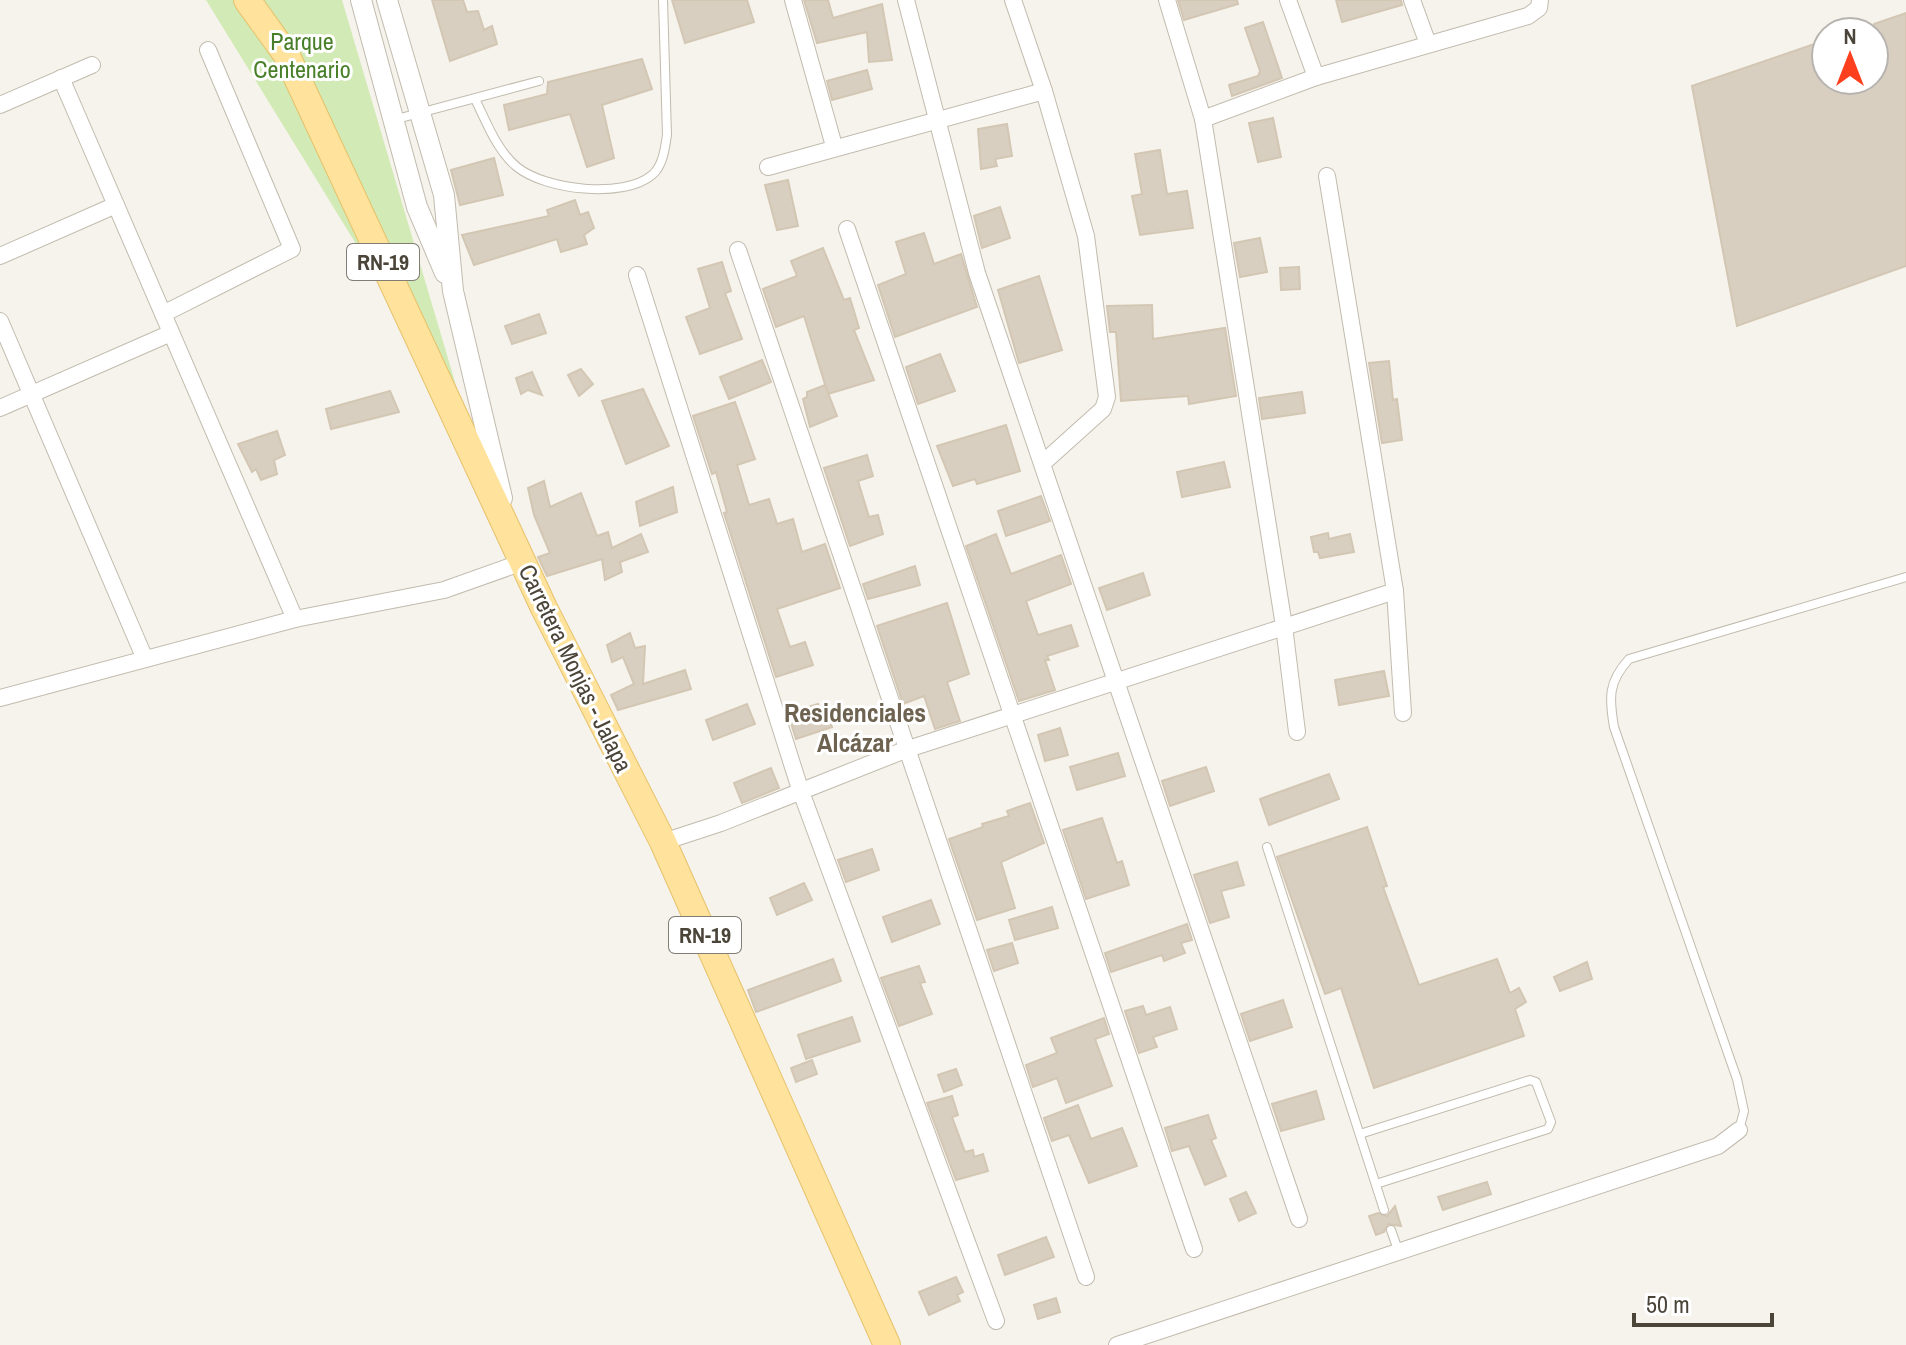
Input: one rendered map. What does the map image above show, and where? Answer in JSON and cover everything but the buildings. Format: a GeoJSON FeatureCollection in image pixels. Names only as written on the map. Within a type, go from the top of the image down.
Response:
{"type":"FeatureCollection","features":[{"type":"Feature","properties":{"kind":"main road","name":"Carretera Monjas - Jalapa"},"geometry":{"type":"LineString","coordinates":[[247,0],[286,54],[523,562],[663,842],[887,1345]]}},
{"type":"Feature","properties":{"kind":"street"},"geometry":{"type":"LineString","coordinates":[[361,0],[417,207],[453,291]]}},
{"type":"Feature","properties":{"kind":"street"},"geometry":{"type":"LineString","coordinates":[[387,0],[444,195],[453,291],[509,531]]}},
{"type":"Feature","properties":{"kind":"street"},"geometry":{"type":"LineString","coordinates":[[793,0],[834,146]]}},
{"type":"Feature","properties":{"kind":"street"},"geometry":{"type":"LineString","coordinates":[[906,0],[940,121],[961,218],[1299,1219]]}},
{"type":"Feature","properties":{"kind":"street"},"geometry":{"type":"LineString","coordinates":[[1013,0],[1044,91],[1086,236],[1107,397],[1103,409],[1043,463]]}},
{"type":"Feature","properties":{"kind":"street"},"geometry":{"type":"LineString","coordinates":[[1167,0],[1203,119],[1284,626],[1297,732]]}},
{"type":"Feature","properties":{"kind":"street"},"geometry":{"type":"LineString","coordinates":[[1288,0],[1316,77]]}},
{"type":"Feature","properties":{"kind":"street"},"geometry":{"type":"LineString","coordinates":[[1412,0],[1428,44]]}},
{"type":"Feature","properties":{"kind":"street"},"geometry":{"type":"LineString","coordinates":[[1203,119],[1316,77],[1528,16],[1539,8],[1540,0]]}},
{"type":"Feature","properties":{"kind":"street"},"geometry":{"type":"LineString","coordinates":[[163,314],[292,249],[208,50]]}},
{"type":"Feature","properties":{"kind":"street"},"geometry":{"type":"LineString","coordinates":[[0,105],[92,65]]}},
{"type":"Feature","properties":{"kind":"street"},"geometry":{"type":"LineString","coordinates":[[61,78],[295,619]]}},
{"type":"Feature","properties":{"kind":"street"},"geometry":{"type":"LineString","coordinates":[[768,167],[834,146],[940,121],[1044,91]]}},
{"type":"Feature","properties":{"kind":"street"},"geometry":{"type":"LineString","coordinates":[[1327,176],[1395,591],[1403,713]]}},
{"type":"Feature","properties":{"kind":"street"},"geometry":{"type":"LineString","coordinates":[[0,256],[116,205]]}},
{"type":"Feature","properties":{"kind":"street"},"geometry":{"type":"LineString","coordinates":[[847,229],[1194,1249]]}},
{"type":"Feature","properties":{"kind":"street"},"geometry":{"type":"LineString","coordinates":[[738,250],[1086,1277]]}},
{"type":"Feature","properties":{"kind":"street"},"geometry":{"type":"LineString","coordinates":[[637,275],[800,789],[996,1321]]}},
{"type":"Feature","properties":{"kind":"street"},"geometry":{"type":"LineString","coordinates":[[0,321],[145,659]]}},
{"type":"Feature","properties":{"kind":"street"},"geometry":{"type":"LineString","coordinates":[[0,408],[171,333]]}},
{"type":"Feature","properties":{"kind":"street"},"geometry":{"type":"LineString","coordinates":[[1,696],[295,619],[444,590],[523,562]]}},
{"type":"Feature","properties":{"kind":"street"},"geometry":{"type":"LineString","coordinates":[[663,842],[721,823],[800,789],[905,750],[1395,591]]}},
{"type":"Feature","properties":{"kind":"street"},"geometry":{"type":"LineString","coordinates":[[1117,1345],[1718,1146],[1739,1130]]}},
{"type":"Feature","properties":{"kind":"lane"},"geometry":{"type":"LineString","coordinates":[[475,99],[495,138],[516,167],[546,182],[590,189],[635,184],[654,174],[664,156],[667,135],[663,0]]}},
{"type":"Feature","properties":{"kind":"lane"},"geometry":{"type":"LineString","coordinates":[[393,120],[539,81]]}},
{"type":"Feature","properties":{"kind":"lane"},"geometry":{"type":"LineString","coordinates":[[1739,1130],[1744,1111],[1737,1079],[1614,727],[1608,695],[1615,675],[1629,659],[1906,577]]}},
{"type":"Feature","properties":{"kind":"lane"},"geometry":{"type":"LineString","coordinates":[[1267,847],[1384,1210]]}},
{"type":"Feature","properties":{"kind":"lane"},"geometry":{"type":"LineString","coordinates":[[1360,1134],[1530,1080],[1536,1082],[1551,1122],[1548,1129],[1376,1184]]}},
{"type":"Feature","properties":{"kind":"lane"},"geometry":{"type":"LineString","coordinates":[[1391,1230],[1398,1250]]}},
{"type":"Feature","properties":{"kind":"green space","name":"Parque Centenario"},"geometry":{"type":"Polygon","coordinates":[[[206,0],[342,0],[468,426],[206,0]]]}},
{"type":"Feature","properties":{"kind":"district","name":"Residenciales Alcázar"},"geometry":{"type":"Point","coordinates":[855,727]}}]}
